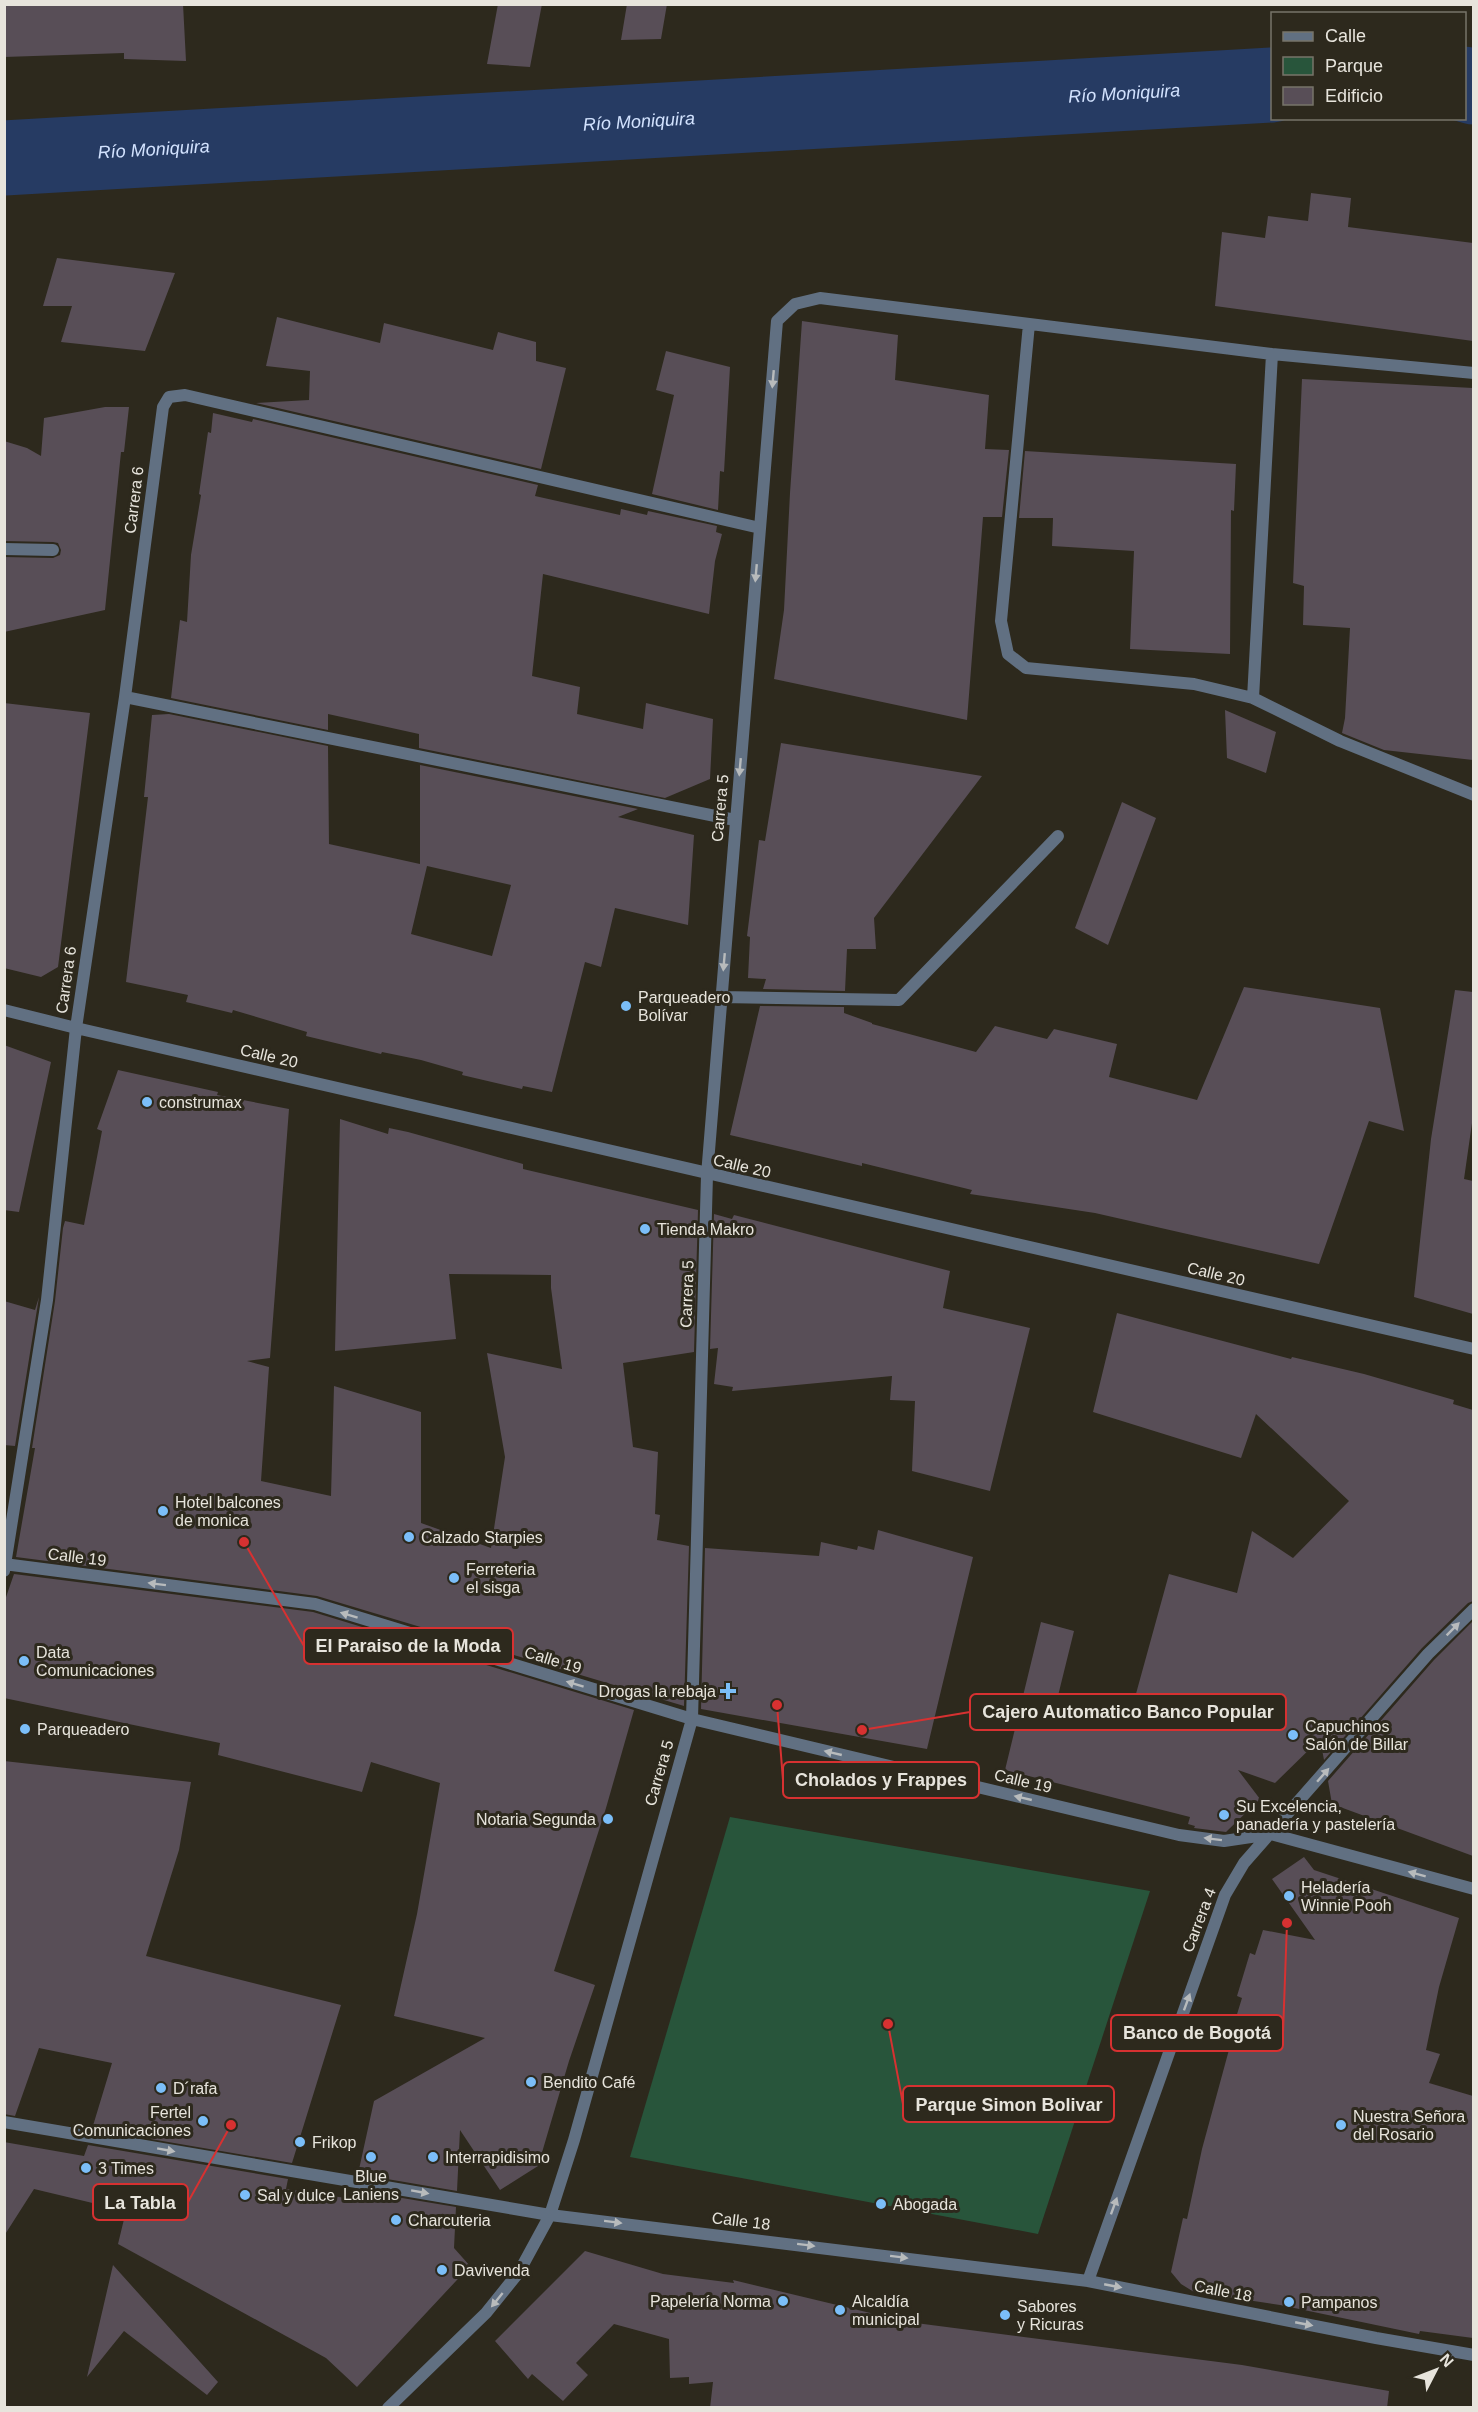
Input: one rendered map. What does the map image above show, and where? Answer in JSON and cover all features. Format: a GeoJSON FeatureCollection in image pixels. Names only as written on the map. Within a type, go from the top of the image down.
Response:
{"type":"FeatureCollection","features":[{"type":"Feature","properties":{"kind":"street","name":"Carrera 5"},"geometry":{"type":"LineString","coordinates":[[388,2408],[486,2313],[519,2272],[550,2215],[574,2140],[692,1719],[707,1175],[777,321],[795,304],[820,298],[1029,324]]}},
{"type":"Feature","properties":{"kind":"street"},"geometry":{"type":"LineString","coordinates":[[1473,373],[1272,354],[1029,324],[1001,621],[1008,654],[1026,668],[1194,684],[1253,698],[1340,741],[1473,795]]}},
{"type":"Feature","properties":{"kind":"street"},"geometry":{"type":"LineString","coordinates":[[1253,698],[1272,354]]}},
{"type":"Feature","properties":{"kind":"street","name":"Carrera 6"},"geometry":{"type":"LineString","coordinates":[[5,1567],[47,1300],[76,1028],[125,697],[163,407],[169,397],[185,395],[760,528]]}},
{"type":"Feature","properties":{"kind":"street"},"geometry":{"type":"LineString","coordinates":[[4,549],[53,550]]}},
{"type":"Feature","properties":{"kind":"street"},"geometry":{"type":"LineString","coordinates":[[125,697],[735,820]]}},
{"type":"Feature","properties":{"kind":"street"},"geometry":{"type":"LineString","coordinates":[[721,997],[899,1000],[1058,836]]}},
{"type":"Feature","properties":{"kind":"street","name":"Calle 20"},"geometry":{"type":"LineString","coordinates":[[4,1010],[707,1175],[1473,1349]]}},
{"type":"Feature","properties":{"kind":"street","name":"Calle 19"},"geometry":{"type":"LineString","coordinates":[[5,1567],[315,1604],[692,1719],[1179,1835],[1224,1841],[1271,1834],[1473,1889]]}},
{"type":"Feature","properties":{"kind":"street","name":"Carrera 4"},"geometry":{"type":"LineString","coordinates":[[1088,2280],[1225,1895],[1244,1863],[1428,1654],[1473,1609]]}},
{"type":"Feature","properties":{"kind":"street","name":"Calle 18"},"geometry":{"type":"LineString","coordinates":[[4,2122],[550,2215],[1088,2280],[1376,2338],[1473,2355]]}},
{"type":"Feature","properties":{"kind":"green space"},"geometry":{"type":"Polygon","coordinates":[[[730,1817],[1150,1891],[1038,2234],[630,2157],[730,1817]]]}},
{"type":"Feature","properties":{"kind":"building"},"geometry":{"type":"Polygon","coordinates":[[[4,4],[183,4],[186,61],[124,59],[124,53],[4,57],[4,4]]]}},
{"type":"Feature","properties":{"kind":"building"},"geometry":{"type":"Polygon","coordinates":[[[498,4],[542,4],[530,67],[487,64],[498,4]]]}},
{"type":"Feature","properties":{"kind":"building"},"geometry":{"type":"Polygon","coordinates":[[[627,4],[667,4],[661,39],[621,40],[627,4]]]}},
{"type":"Feature","properties":{"kind":"building"},"geometry":{"type":"Polygon","coordinates":[[[1311,193],[1351,198],[1348,227],[1473,243],[1473,341],[1215,306],[1222,232],[1265,238],[1268,216],[1308,221],[1311,193]]]}},
{"type":"Feature","properties":{"kind":"building"},"geometry":{"type":"Polygon","coordinates":[[[57,258],[175,273],[145,351],[61,342],[72,306],[43,306],[57,258]]]}},
{"type":"Feature","properties":{"kind":"building"},"geometry":{"type":"Polygon","coordinates":[[[277,317],[380,343],[384,323],[493,350],[498,332],[536,342],[536,361],[566,368],[541,469],[256,403],[309,400],[310,371],[266,366],[277,317]]]}},
{"type":"Feature","properties":{"kind":"building"},"geometry":{"type":"Polygon","coordinates":[[[802,321],[898,335],[895,380],[989,395],[985,449],[1009,450],[1002,517],[983,517],[967,720],[774,679],[784,610],[802,321]]]}},
{"type":"Feature","properties":{"kind":"building"},"geometry":{"type":"Polygon","coordinates":[[[666,351],[730,367],[724,472],[720,471],[718,510],[652,494],[674,395],[656,390],[666,351]]]}},
{"type":"Feature","properties":{"kind":"building"},"geometry":{"type":"Polygon","coordinates":[[[1302,379],[1473,388],[1473,760],[1384,750],[1342,733],[1345,718],[1350,628],[1303,625],[1304,586],[1293,583],[1302,379]]]}},
{"type":"Feature","properties":{"kind":"building"},"geometry":{"type":"Polygon","coordinates":[[[105,407],[129,407],[124,452],[121,452],[105,610],[4,632],[4,557],[53,558],[60,555],[61,550],[58,543],[53,542],[4,541],[4,441],[27,448],[41,456],[44,418],[105,407]]]}},
{"type":"Feature","properties":{"kind":"building"},"geometry":{"type":"Polygon","coordinates":[[[213,413],[252,422],[253,419],[538,485],[535,496],[620,515],[621,509],[647,515],[648,511],[717,526],[716,532],[722,534],[715,561],[709,614],[543,574],[532,676],[580,687],[577,714],[643,729],[646,703],[713,719],[710,779],[665,798],[419,748],[419,734],[328,714],[328,730],[171,698],[180,620],[187,622],[191,555],[208,432],[211,433],[213,413]]]}},
{"type":"Feature","properties":{"kind":"building"},"geometry":{"type":"Polygon","coordinates":[[[1025,451],[1236,464],[1234,511],[1231,510],[1230,654],[1130,649],[1134,551],[1052,546],[1053,518],[1019,518],[1025,451]]]}},
{"type":"Feature","properties":{"kind":"building"},"geometry":{"type":"Polygon","coordinates":[[[4,703],[90,713],[58,967],[41,977],[4,968],[4,703]]]}},
{"type":"Feature","properties":{"kind":"building"},"geometry":{"type":"Polygon","coordinates":[[[1225,710],[1276,732],[1266,773],[1227,758],[1225,710]]]}},
{"type":"Feature","properties":{"kind":"building"},"geometry":{"type":"Polygon","coordinates":[[[169,714],[328,746],[329,844],[420,864],[420,765],[638,809],[618,817],[694,835],[688,925],[615,908],[601,967],[585,962],[552,1092],[523,1086],[522,1089],[462,1075],[463,1072],[421,1060],[382,1052],[381,1054],[306,1036],[307,1032],[233,1010],[232,1013],[186,1002],[188,995],[126,982],[148,797],[144,797],[152,715],[169,714]],[[427,866],[411,934],[492,956],[511,885],[427,866]]]}},
{"type":"Feature","properties":{"kind":"building"},"geometry":{"type":"Polygon","coordinates":[[[781,743],[982,776],[874,918],[876,949],[847,949],[845,991],[763,989],[766,979],[748,978],[750,937],[747,936],[759,840],[765,841],[781,743]]]}},
{"type":"Feature","properties":{"kind":"building"},"geometry":{"type":"Polygon","coordinates":[[[1122,802],[1156,818],[1108,945],[1075,928],[1122,802]]]}},
{"type":"Feature","properties":{"kind":"building"},"geometry":{"type":"Polygon","coordinates":[[[1244,987],[1380,1008],[1404,1131],[1369,1121],[1319,1264],[1095,1213],[970,1194],[972,1190],[862,1163],[862,1166],[730,1135],[760,1006],[844,1007],[844,1013],[872,1024],[976,1052],[995,1026],[1047,1039],[1054,1029],[1117,1044],[1109,1077],[1197,1100],[1244,987]]]}},
{"type":"Feature","properties":{"kind":"building"},"geometry":{"type":"Polygon","coordinates":[[[1455,990],[1473,992],[1473,1116],[1464,1179],[1473,1181],[1473,1314],[1414,1297],[1431,1139],[1455,990]]]}},
{"type":"Feature","properties":{"kind":"building"},"geometry":{"type":"Polygon","coordinates":[[[4,1045],[51,1062],[19,1212],[4,1210],[4,1045]]]}},
{"type":"Feature","properties":{"kind":"building"},"geometry":{"type":"Polygon","coordinates":[[[118,1070],[218,1092],[217,1095],[289,1109],[270,1358],[247,1361],[269,1367],[261,1481],[331,1496],[334,1386],[421,1412],[421,1523],[491,1548],[505,1457],[487,1353],[562,1369],[551,1275],[449,1274],[456,1339],[335,1351],[340,1119],[388,1134],[389,1128],[408,1132],[523,1164],[523,1169],[698,1210],[694,1352],[623,1363],[633,1447],[658,1452],[655,1514],[660,1515],[657,1540],[689,1546],[684,1706],[317,1596],[16,1557],[35,1448],[32,1448],[55,1301],[63,1228],[65,1221],[84,1225],[102,1131],[97,1129],[118,1070]]]}},
{"type":"Feature","properties":{"kind":"building"},"geometry":{"type":"Polygon","coordinates":[[[714,1214],[732,1219],[734,1215],[950,1271],[943,1308],[1030,1328],[990,1491],[912,1471],[915,1401],[890,1400],[892,1376],[732,1391],[733,1387],[714,1384],[718,1348],[710,1349],[714,1214]]]}},
{"type":"Feature","properties":{"kind":"building"},"geometry":{"type":"Polygon","coordinates":[[[39,1297],[15,1446],[4,1445],[4,1301],[35,1310],[39,1297]]]}},
{"type":"Feature","properties":{"kind":"building"},"geometry":{"type":"Polygon","coordinates":[[[1117,1313],[1291,1359],[1292,1357],[1364,1374],[1454,1400],[1453,1404],[1473,1410],[1473,1601],[1468,1603],[1422,1648],[1324,1760],[1320,1739],[1275,1783],[1238,1770],[1260,1799],[1226,1832],[1194,1828],[1195,1826],[1188,1824],[1190,1817],[1005,1770],[1041,1622],[1074,1631],[1054,1712],[1126,1730],[1169,1574],[1237,1593],[1252,1531],[1293,1558],[1349,1501],[1256,1414],[1241,1458],[1093,1412],[1117,1313]]]}},
{"type":"Feature","properties":{"kind":"building"},"geometry":{"type":"Polygon","coordinates":[[[878,1530],[973,1557],[927,1749],[701,1709],[705,1548],[819,1556],[821,1542],[857,1550],[858,1546],[874,1550],[878,1530]]]}},
{"type":"Feature","properties":{"kind":"building"},"geometry":{"type":"Polygon","coordinates":[[[14,1574],[313,1612],[634,1710],[606,1808],[554,1971],[595,1985],[569,2061],[538,2166],[500,2190],[460,2130],[457,2191],[358,2174],[374,2101],[485,2038],[394,2016],[417,1914],[440,1783],[371,1762],[362,1792],[218,1755],[220,1743],[4,1698],[4,1603],[14,1574]]]}},
{"type":"Feature","properties":{"kind":"building"},"geometry":{"type":"Polygon","coordinates":[[[1473,1621],[1473,1856],[1332,1804],[1328,1781],[1434,1660],[1473,1621]]]}},
{"type":"Feature","properties":{"kind":"building"},"geometry":{"type":"Polygon","coordinates":[[[4,1761],[191,1782],[179,1850],[146,1956],[341,2005],[292,2163],[92,2129],[112,2063],[39,2048],[15,2116],[4,2114],[4,1761]]]}},
{"type":"Feature","properties":{"kind":"building"},"geometry":{"type":"Polygon","coordinates":[[[1304,1857],[1314,1870],[1459,1918],[1439,1987],[1426,2050],[1440,2054],[1429,2083],[1473,2096],[1473,2338],[1420,2331],[1419,2334],[1280,2305],[1194,2292],[1181,2284],[1171,2272],[1183,2218],[1187,2219],[1202,2149],[1236,2024],[1234,2024],[1242,1998],[1237,1996],[1250,1953],[1255,1955],[1263,1930],[1315,1940],[1272,1879],[1304,1857]]]}},
{"type":"Feature","properties":{"kind":"building"},"geometry":{"type":"Polygon","coordinates":[[[4,2142],[84,2156],[88,2145],[288,2179],[286,2189],[352,2199],[354,2190],[456,2207],[454,2248],[470,2266],[357,2387],[326,2358],[118,2244],[126,2211],[34,2189],[4,2236],[4,2142]]]}},
{"type":"Feature","properties":{"kind":"building"},"geometry":{"type":"Polygon","coordinates":[[[585,2251],[663,2274],[734,2283],[733,2280],[908,2322],[1242,2365],[1389,2391],[1387,2408],[710,2408],[713,2382],[689,2384],[689,2377],[670,2378],[669,2339],[614,2324],[576,2363],[588,2375],[563,2401],[532,2374],[528,2379],[495,2341],[585,2251]]]}},
{"type":"Feature","properties":{"kind":"building"},"geometry":{"type":"Polygon","coordinates":[[[113,2265],[218,2382],[207,2395],[124,2331],[87,2377],[113,2265]]]}},
{"type":"Feature","properties":{"kind":"waterway","name":"Río Moniquira"},"geometry":{"type":"LineString","coordinates":[[4,158],[1271,85]]}},
{"type":"Feature","properties":{"kind":"waterway","name":"Río Moniquira"},"geometry":{"type":"LineString","coordinates":[[1466,85],[1474,87]]}},
{"type":"Feature","properties":{"kind":"place","name":"Parqueadero Bolívar"},"geometry":{"type":"Point","coordinates":[626,1006]}},
{"type":"Feature","properties":{"kind":"place","name":"construmax"},"geometry":{"type":"Point","coordinates":[147,1102]}},
{"type":"Feature","properties":{"kind":"place","name":"Tienda Makro"},"geometry":{"type":"Point","coordinates":[645,1229]}},
{"type":"Feature","properties":{"kind":"place","name":"Hotel balcones de monica"},"geometry":{"type":"Point","coordinates":[163,1511]}},
{"type":"Feature","properties":{"kind":"place","name":"Calzado Starpies"},"geometry":{"type":"Point","coordinates":[409,1537]}},
{"type":"Feature","properties":{"kind":"place","name":"El Paraiso de la Moda"},"geometry":{"type":"Point","coordinates":[244,1542]}},
{"type":"Feature","properties":{"kind":"place","name":"Ferreteria el sisga"},"geometry":{"type":"Point","coordinates":[454,1578]}},
{"type":"Feature","properties":{"kind":"place","name":"Data Comunicaciones"},"geometry":{"type":"Point","coordinates":[24,1661]}},
{"type":"Feature","properties":{"kind":"place","name":"Drogas la rebaja"},"geometry":{"type":"Point","coordinates":[728,1691]}},
{"type":"Feature","properties":{"kind":"place","name":"Cholados y Frappes"},"geometry":{"type":"Point","coordinates":[777,1705]}},
{"type":"Feature","properties":{"kind":"place","name":"Parqueadero"},"geometry":{"type":"Point","coordinates":[25,1729]}},
{"type":"Feature","properties":{"kind":"place","name":"Cajero Automatico Banco Popular"},"geometry":{"type":"Point","coordinates":[862,1730]}},
{"type":"Feature","properties":{"kind":"place","name":"Capuchinos Salón de Billar"},"geometry":{"type":"Point","coordinates":[1293,1735]}},
{"type":"Feature","properties":{"kind":"place","name":"Su Excelencia, panadería y pastelería"},"geometry":{"type":"Point","coordinates":[1224,1815]}},
{"type":"Feature","properties":{"kind":"place","name":"Notaria Segunda"},"geometry":{"type":"Point","coordinates":[608,1819]}},
{"type":"Feature","properties":{"kind":"place","name":"Heladería Winnie Pooh"},"geometry":{"type":"Point","coordinates":[1289,1896]}},
{"type":"Feature","properties":{"kind":"place","name":"Banco de Bogotá"},"geometry":{"type":"Point","coordinates":[1287,1923]}},
{"type":"Feature","properties":{"kind":"place","name":"Parque Simon Bolivar"},"geometry":{"type":"Point","coordinates":[888,2024]}},
{"type":"Feature","properties":{"kind":"place","name":"Bendito Café"},"geometry":{"type":"Point","coordinates":[531,2082]}},
{"type":"Feature","properties":{"kind":"place","name":"D´rafa"},"geometry":{"type":"Point","coordinates":[161,2088]}},
{"type":"Feature","properties":{"kind":"place","name":"Fertel Comunicaciones"},"geometry":{"type":"Point","coordinates":[203,2121]}},
{"type":"Feature","properties":{"kind":"place","name":"La Tabla"},"geometry":{"type":"Point","coordinates":[231,2125]}},
{"type":"Feature","properties":{"kind":"place","name":"Nuestra Señora del Rosario"},"geometry":{"type":"Point","coordinates":[1341,2125]}},
{"type":"Feature","properties":{"kind":"place","name":"Frikop"},"geometry":{"type":"Point","coordinates":[300,2142]}},
{"type":"Feature","properties":{"kind":"place","name":"Blue Laniens"},"geometry":{"type":"Point","coordinates":[371,2157]}},
{"type":"Feature","properties":{"kind":"place","name":"Interrapidisimo"},"geometry":{"type":"Point","coordinates":[433,2157]}},
{"type":"Feature","properties":{"kind":"place","name":"3 Times"},"geometry":{"type":"Point","coordinates":[86,2168]}},
{"type":"Feature","properties":{"kind":"place","name":"Sal y dulce"},"geometry":{"type":"Point","coordinates":[245,2195]}},
{"type":"Feature","properties":{"kind":"place","name":"Abogada"},"geometry":{"type":"Point","coordinates":[881,2204]}},
{"type":"Feature","properties":{"kind":"place","name":"Charcuteria"},"geometry":{"type":"Point","coordinates":[396,2220]}},
{"type":"Feature","properties":{"kind":"place","name":"Davivenda"},"geometry":{"type":"Point","coordinates":[442,2270]}},
{"type":"Feature","properties":{"kind":"place","name":"Papelería Norma"},"geometry":{"type":"Point","coordinates":[783,2301]}},
{"type":"Feature","properties":{"kind":"place","name":"Pampanos"},"geometry":{"type":"Point","coordinates":[1289,2302]}},
{"type":"Feature","properties":{"kind":"place","name":"Alcaldía municipal"},"geometry":{"type":"Point","coordinates":[840,2310]}},
{"type":"Feature","properties":{"kind":"place","name":"Sabores y Ricuras"},"geometry":{"type":"Point","coordinates":[1005,2315]}}]}
